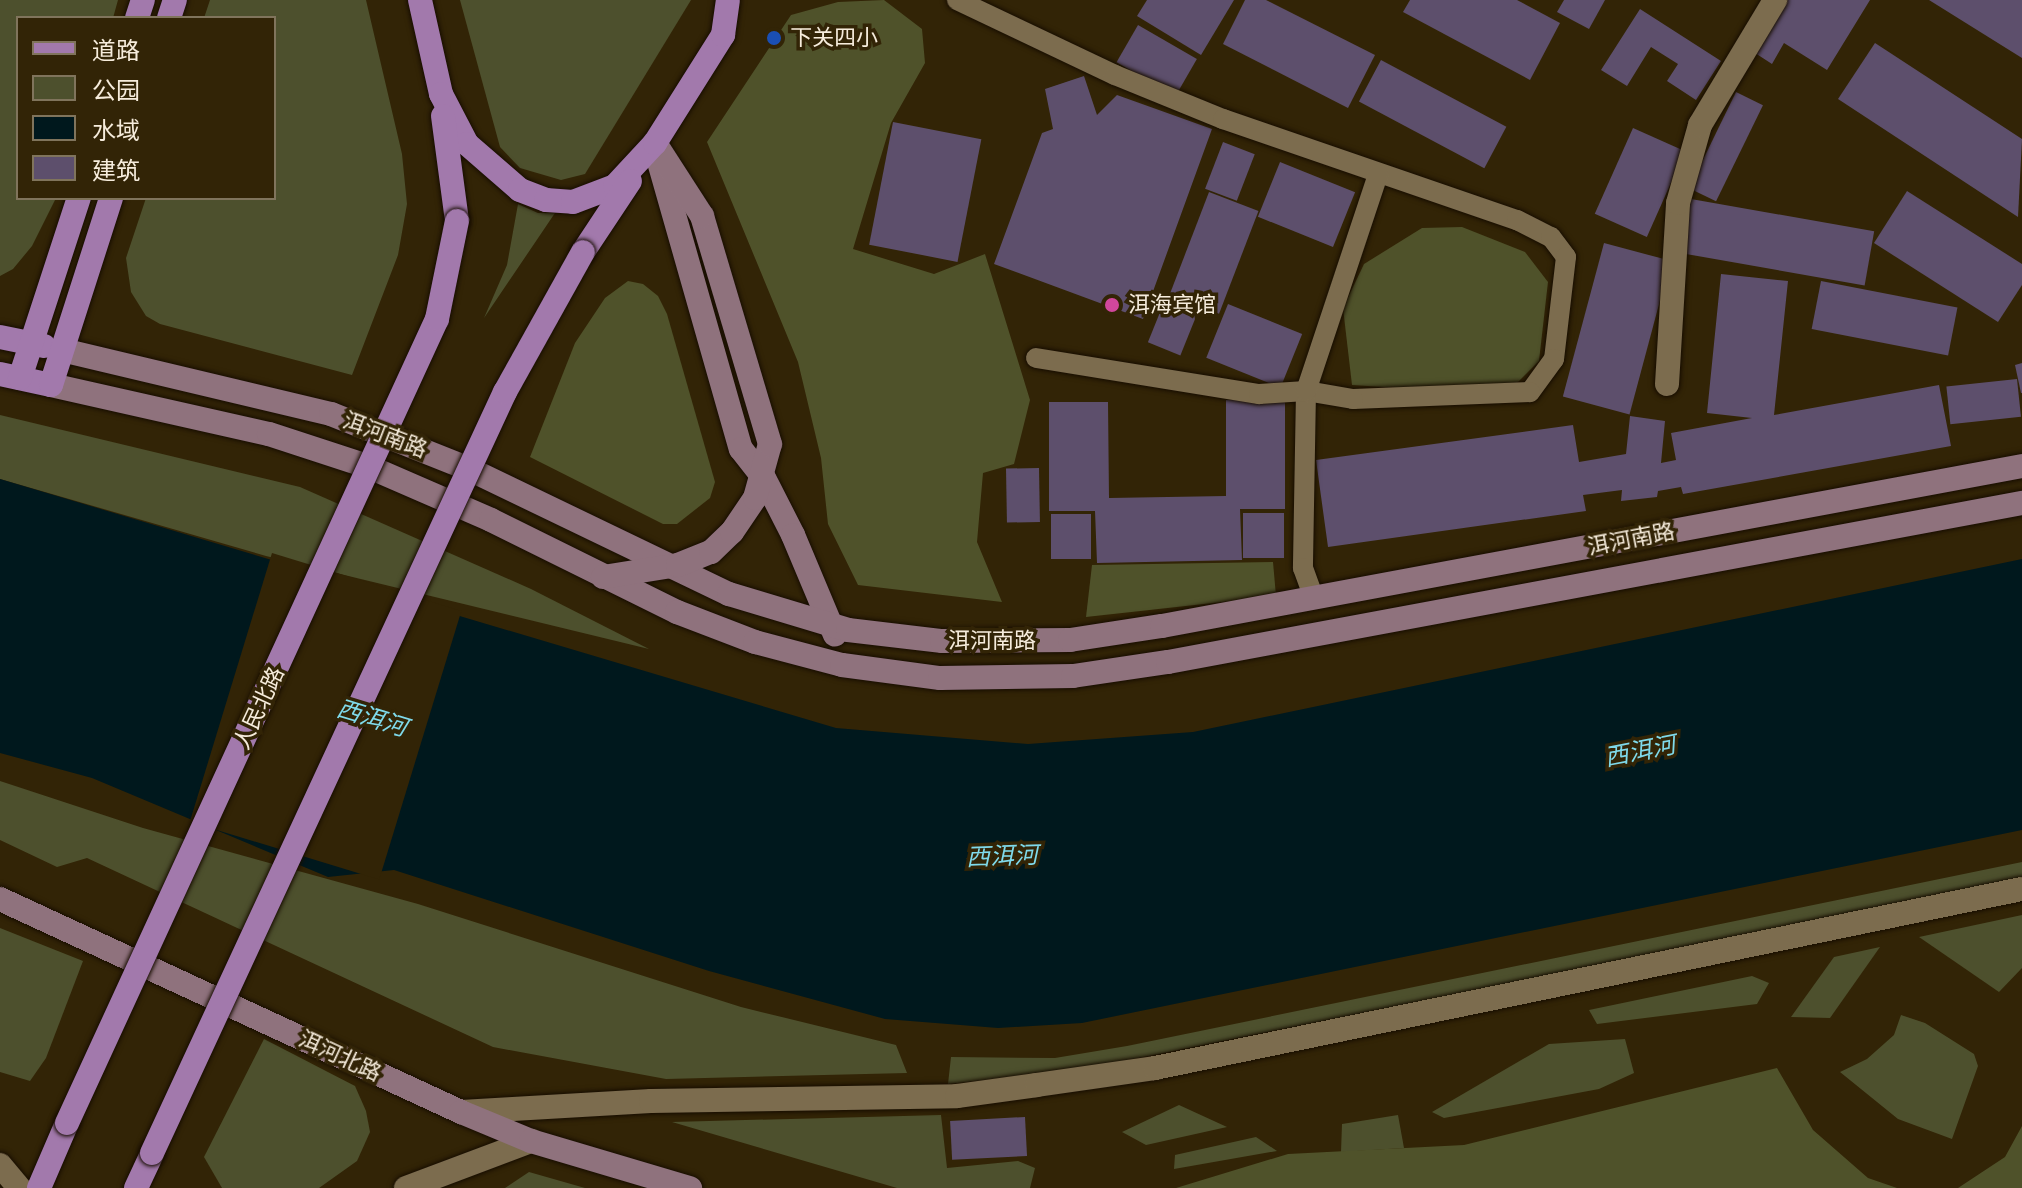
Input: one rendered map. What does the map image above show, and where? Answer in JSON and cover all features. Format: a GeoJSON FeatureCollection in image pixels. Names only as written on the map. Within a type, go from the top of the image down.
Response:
{"type":"FeatureCollection","features":[{"type":"Feature","properties":{"kind":"main road"},"geometry":{"type":"LineString","coordinates":[[420,0],[441,94],[476,155],[508,183],[546,200],[573,202],[601,194],[628,175],[655,143]]}},
{"type":"Feature","properties":{"kind":"main road"},"geometry":{"type":"LineString","coordinates":[[723,35],[728,0]]}},
{"type":"Feature","properties":{"kind":"main road"},"geometry":{"type":"LineString","coordinates":[[136,1188],[505,392],[583,252],[745,0]]}},
{"type":"Feature","properties":{"kind":"main road","name":"人民北路"},"geometry":{"type":"LineString","coordinates":[[39,1188],[429,339],[448,283],[457,221],[441,94]]}},
{"type":"Feature","properties":{"kind":"main road"},"geometry":{"type":"LineString","coordinates":[[603,577],[698,559],[722,543],[745,515],[764,478],[770,444],[702,216],[655,143]]}},
{"type":"Feature","properties":{"kind":"main road"},"geometry":{"type":"LineString","coordinates":[[10,376],[31,343],[78,200]]}},
{"type":"Feature","properties":{"kind":"main road"},"geometry":{"type":"LineString","coordinates":[[51,385],[110,200]]}},
{"type":"Feature","properties":{"kind":"main road","name":"洱河南路"},"geometry":{"type":"LineString","coordinates":[[0,337],[278,399],[379,431],[494,481],[664,566],[729,594],[831,625],[942,641],[1070,640],[1314,598],[2022,466]]}},
{"type":"Feature","properties":{"kind":"main road","name":"洱河南路"},"geometry":{"type":"LineString","coordinates":[[10,376],[319,449],[452,501],[603,577],[715,628],[848,666],[940,678],[1073,676],[2022,503]]}},
{"type":"Feature","properties":{"kind":"main road"},"geometry":{"type":"LineString","coordinates":[[764,478],[848,666]]}},
{"type":"Feature","properties":{"kind":"main road","name":"洱河北路"},"geometry":{"type":"LineString","coordinates":[[0,899],[461,1112],[531,1141],[690,1188]]}},
{"type":"Feature","properties":{"kind":"street"},"geometry":{"type":"LineString","coordinates":[[1667,384],[1681,190],[1700,125],[1775,0]]}},
{"type":"Feature","properties":{"kind":"street"},"geometry":{"type":"LineString","coordinates":[[461,1112],[651,1101],[957,1096],[1066,1081],[1155,1068],[2022,889]]}},
{"type":"Feature","properties":{"kind":"street"},"geometry":{"type":"LineString","coordinates":[[406,1188],[531,1141]]}},
{"type":"Feature","properties":{"kind":"street"},"geometry":{"type":"LineString","coordinates":[[0,1165],[19,1188]]}},
{"type":"Feature","properties":{"kind":"lane"},"geometry":{"type":"LineString","coordinates":[[957,0],[1115,75],[1378,175],[1517,220],[1551,237],[1566,257],[1554,359],[1530,392],[1353,399],[1306,391],[1259,394],[1036,358]]}},
{"type":"Feature","properties":{"kind":"lane"},"geometry":{"type":"LineString","coordinates":[[1314,598],[1303,568],[1306,391],[1378,175]]}},
{"type":"Feature","properties":{"kind":"green space"},"geometry":{"type":"Polygon","coordinates":[[[0,0],[118,0],[114,16],[16,16],[16,200],[55,200],[32,246],[13,269],[0,276],[0,0]]]}},
{"type":"Feature","properties":{"kind":"green space"},"geometry":{"type":"Polygon","coordinates":[[[210,0],[366,0],[402,154],[407,204],[398,255],[352,375],[160,324],[146,316],[131,292],[126,258],[145,200],[276,200],[276,16],[205,16],[210,0]]]}},
{"type":"Feature","properties":{"kind":"green space"},"geometry":{"type":"Polygon","coordinates":[[[460,0],[691,0],[585,174],[561,180],[520,168],[500,147],[460,0]]]}},
{"type":"Feature","properties":{"kind":"green space"},"geometry":{"type":"Polygon","coordinates":[[[884,0],[922,29],[925,63],[891,123],[853,249],[934,274],[985,254],[1030,400],[1014,464],[983,473],[977,542],[1002,602],[858,585],[828,524],[821,458],[798,362],[707,142],[791,15],[838,2],[884,0]]]}},
{"type":"Feature","properties":{"kind":"green space"},"geometry":{"type":"Polygon","coordinates":[[[518,204],[538,213],[555,213],[484,318],[507,265],[518,204]]]}},
{"type":"Feature","properties":{"kind":"green space"},"geometry":{"type":"Polygon","coordinates":[[[1462,227],[1525,252],[1548,282],[1539,361],[1517,383],[1414,389],[1352,385],[1343,308],[1364,264],[1422,228],[1462,227]]]}},
{"type":"Feature","properties":{"kind":"green space"},"geometry":{"type":"Polygon","coordinates":[[[628,281],[643,284],[658,296],[667,314],[715,482],[710,498],[677,524],[663,524],[530,457],[575,343],[605,298],[628,281]]]}},
{"type":"Feature","properties":{"kind":"green space"},"geometry":{"type":"Polygon","coordinates":[[[0,415],[300,487],[531,589],[649,649],[266,556],[0,479],[0,415]]]}},
{"type":"Feature","properties":{"kind":"green space"},"geometry":{"type":"Polygon","coordinates":[[[1273,562],[1276,596],[1086,617],[1092,565],[1273,562]]]}},
{"type":"Feature","properties":{"kind":"green space"},"geometry":{"type":"Polygon","coordinates":[[[0,781],[143,828],[418,904],[741,1007],[896,1045],[907,1073],[666,1079],[493,1047],[87,858],[57,867],[0,840],[0,781]]]}},
{"type":"Feature","properties":{"kind":"green space"},"geometry":{"type":"Polygon","coordinates":[[[2022,862],[2022,880],[1079,1070],[948,1084],[951,1057],[1055,1058],[1127,1046],[2022,862]]]}},
{"type":"Feature","properties":{"kind":"green space"},"geometry":{"type":"Polygon","coordinates":[[[2022,915],[2022,968],[1999,992],[1919,937],[2022,915]]]}},
{"type":"Feature","properties":{"kind":"green space"},"geometry":{"type":"Polygon","coordinates":[[[0,928],[83,961],[46,1058],[30,1081],[0,1072],[0,928]]]}},
{"type":"Feature","properties":{"kind":"green space"},"geometry":{"type":"Polygon","coordinates":[[[1880,947],[1830,1018],[1791,1017],[1834,957],[1880,947]]]}},
{"type":"Feature","properties":{"kind":"green space"},"geometry":{"type":"Polygon","coordinates":[[[1752,976],[1769,983],[1757,1004],[1597,1024],[1589,1010],[1752,976]]]}},
{"type":"Feature","properties":{"kind":"green space"},"geometry":{"type":"Polygon","coordinates":[[[1901,1015],[1925,1023],[1974,1054],[1978,1066],[1952,1139],[1898,1119],[1840,1072],[1867,1059],[1894,1035],[1901,1015]]]}},
{"type":"Feature","properties":{"kind":"green space"},"geometry":{"type":"Polygon","coordinates":[[[264,1039],[355,1086],[366,1111],[370,1132],[357,1161],[319,1188],[222,1188],[204,1157],[264,1039]]]}},
{"type":"Feature","properties":{"kind":"green space"},"geometry":{"type":"Polygon","coordinates":[[[1625,1039],[1634,1073],[1599,1089],[1444,1118],[1432,1112],[1549,1044],[1625,1039]]]}},
{"type":"Feature","properties":{"kind":"green space"},"geometry":{"type":"Polygon","coordinates":[[[1777,1068],[1813,1130],[1868,1178],[1897,1188],[1176,1188],[1288,1154],[1464,1145],[1777,1068]]]}},
{"type":"Feature","properties":{"kind":"green space"},"geometry":{"type":"Polygon","coordinates":[[[1179,1105],[1227,1127],[1146,1145],[1122,1132],[1179,1105]]]}},
{"type":"Feature","properties":{"kind":"green space"},"geometry":{"type":"Polygon","coordinates":[[[941,1115],[947,1168],[1018,1161],[1035,1168],[1030,1188],[897,1188],[672,1122],[941,1115]]]}},
{"type":"Feature","properties":{"kind":"green space"},"geometry":{"type":"Polygon","coordinates":[[[1398,1115],[1404,1148],[1341,1152],[1342,1124],[1398,1115]]]}},
{"type":"Feature","properties":{"kind":"green space"},"geometry":{"type":"Polygon","coordinates":[[[2022,1126],[2022,1188],[1958,1188],[2005,1157],[2022,1126]]]}},
{"type":"Feature","properties":{"kind":"green space"},"geometry":{"type":"Polygon","coordinates":[[[1256,1137],[1277,1151],[1174,1169],[1175,1155],[1256,1137]]]}},
{"type":"Feature","properties":{"kind":"green space"},"geometry":{"type":"Polygon","coordinates":[[[529,1172],[585,1188],[505,1188],[529,1172]]]}},
{"type":"Feature","properties":{"kind":"water","name":"西洱河"},"geometry":{"type":"Polygon","coordinates":[[[0,479],[836,728],[1028,744],[1193,732],[2022,559],[2022,830],[1082,1023],[998,1028],[885,1019],[709,971],[394,870],[328,877],[92,778],[0,753],[0,479]]]}},
{"type":"Feature","properties":{"kind":"pier"},"geometry":{"type":"Polygon","coordinates":[[[272,553],[461,611],[379,880],[190,822],[272,553]]]}},
{"type":"Feature","properties":{"kind":"building"},"geometry":{"type":"Polygon","coordinates":[[[1147,0],[1234,0],[1201,55],[1137,16],[1147,0]]]}},
{"type":"Feature","properties":{"kind":"building"},"geometry":{"type":"Polygon","coordinates":[[[1245,0],[1266,0],[1375,55],[1348,108],[1223,44],[1245,0]]]}},
{"type":"Feature","properties":{"kind":"building"},"geometry":{"type":"Polygon","coordinates":[[[1410,0],[1517,0],[1560,23],[1530,80],[1403,12],[1410,0]]]}},
{"type":"Feature","properties":{"kind":"building"},"geometry":{"type":"Polygon","coordinates":[[[1564,0],[1605,0],[1589,29],[1557,12],[1564,0]]]}},
{"type":"Feature","properties":{"kind":"building"},"geometry":{"type":"Polygon","coordinates":[[[1784,0],[1870,0],[1827,70],[1784,43],[1772,64],[1752,51],[1784,0]]]}},
{"type":"Feature","properties":{"kind":"building"},"geometry":{"type":"Polygon","coordinates":[[[1929,0],[2022,0],[2022,58],[1929,0]]]}},
{"type":"Feature","properties":{"kind":"building"},"geometry":{"type":"Polygon","coordinates":[[[1640,9],[1721,61],[1696,100],[1667,81],[1678,64],[1651,47],[1627,86],[1601,70],[1640,9]]]}},
{"type":"Feature","properties":{"kind":"building"},"geometry":{"type":"Polygon","coordinates":[[[1138,25],[1197,59],[1175,96],[1116,62],[1138,25]]]}},
{"type":"Feature","properties":{"kind":"building"},"geometry":{"type":"Polygon","coordinates":[[[1875,43],[2022,139],[2018,217],[1838,99],[1875,43]]]}},
{"type":"Feature","properties":{"kind":"building"},"geometry":{"type":"Polygon","coordinates":[[[1381,60],[1506,127],[1484,168],[1359,101],[1381,60]]]}},
{"type":"Feature","properties":{"kind":"building"},"geometry":{"type":"Polygon","coordinates":[[[1084,76],[1097,115],[1117,95],[1212,129],[1143,319],[994,264],[1042,133],[1053,129],[1045,89],[1084,76]]]}},
{"type":"Feature","properties":{"kind":"building"},"geometry":{"type":"Polygon","coordinates":[[[1736,92],[1763,105],[1716,201],[1689,188],[1736,92]]]}},
{"type":"Feature","properties":{"kind":"building"},"geometry":{"type":"Polygon","coordinates":[[[893,122],[981,139],[957,262],[869,245],[893,122]]]}},
{"type":"Feature","properties":{"kind":"building"},"geometry":{"type":"Polygon","coordinates":[[[1633,128],[1685,151],[1647,237],[1595,214],[1633,128]]]}},
{"type":"Feature","properties":{"kind":"building"},"geometry":{"type":"Polygon","coordinates":[[[1223,142],[1255,154],[1237,201],[1205,189],[1223,142]]]}},
{"type":"Feature","properties":{"kind":"building"},"geometry":{"type":"Polygon","coordinates":[[[1280,162],[1355,192],[1333,247],[1258,217],[1280,162]]]}},
{"type":"Feature","properties":{"kind":"building"},"geometry":{"type":"Polygon","coordinates":[[[1907,191],[2022,264],[2022,285],[1998,322],[1874,243],[1907,191]]]}},
{"type":"Feature","properties":{"kind":"building"},"geometry":{"type":"Polygon","coordinates":[[[1209,192],[1258,211],[1219,314],[1170,295],[1209,192]]]}},
{"type":"Feature","properties":{"kind":"building"},"geometry":{"type":"Polygon","coordinates":[[[1691,199],[1874,231],[1865,285],[1681,253],[1691,199]]]}},
{"type":"Feature","properties":{"kind":"building"},"geometry":{"type":"Polygon","coordinates":[[[1604,243],[1671,261],[1629,414],[1563,397],[1604,243]]]}},
{"type":"Feature","properties":{"kind":"building"},"geometry":{"type":"Polygon","coordinates":[[[1721,274],[1788,281],[1774,415],[1939,385],[1951,446],[1683,494],[1681,487],[1658,491],[1657,497],[1621,501],[1622,490],[1583,495],[1586,511],[1328,547],[1316,460],[1573,425],[1579,462],[1626,454],[1630,416],[1665,421],[1661,463],[1676,460],[1671,433],[1752,418],[1707,413],[1721,274]]]}},
{"type":"Feature","properties":{"kind":"building"},"geometry":{"type":"Polygon","coordinates":[[[1821,281],[1957,308],[1948,356],[1812,329],[1821,281]]]}},
{"type":"Feature","properties":{"kind":"building"},"geometry":{"type":"Polygon","coordinates":[[[1167,295],[1199,308],[1180,355],[1148,342],[1167,295]]]}},
{"type":"Feature","properties":{"kind":"building"},"geometry":{"type":"Polygon","coordinates":[[[1228,304],[1302,334],[1280,388],[1206,358],[1228,304]]]}},
{"type":"Feature","properties":{"kind":"building"},"geometry":{"type":"Polygon","coordinates":[[[2022,363],[2022,393],[2021,393],[2015,365],[2022,363]]]}},
{"type":"Feature","properties":{"kind":"building"},"geometry":{"type":"Polygon","coordinates":[[[2017,379],[2021,417],[1950,424],[1946,386],[2017,379]]]}},
{"type":"Feature","properties":{"kind":"building"},"geometry":{"type":"Polygon","coordinates":[[[1226,400],[1285,400],[1285,509],[1240,509],[1242,560],[1097,563],[1095,511],[1049,511],[1049,402],[1108,402],[1109,498],[1226,496],[1226,400]]]}},
{"type":"Feature","properties":{"kind":"building"},"geometry":{"type":"Polygon","coordinates":[[[1039,468],[1040,522],[1007,523],[1006,469],[1039,468]]]}},
{"type":"Feature","properties":{"kind":"building"},"geometry":{"type":"Polygon","coordinates":[[[1243,513],[1284,513],[1284,558],[1243,558],[1243,513]]]}},
{"type":"Feature","properties":{"kind":"building"},"geometry":{"type":"Polygon","coordinates":[[[1051,514],[1091,514],[1091,559],[1051,559],[1051,514]]]}},
{"type":"Feature","properties":{"kind":"building"},"geometry":{"type":"Polygon","coordinates":[[[1025,1117],[1027,1156],[952,1160],[950,1121],[1025,1117]]]}},
{"type":"Feature","properties":{"kind":"place","name":"下关四小"},"geometry":{"type":"Point","coordinates":[774,38]}},
{"type":"Feature","properties":{"kind":"place","name":"洱海宾馆"},"geometry":{"type":"Point","coordinates":[1112,305]}}]}
